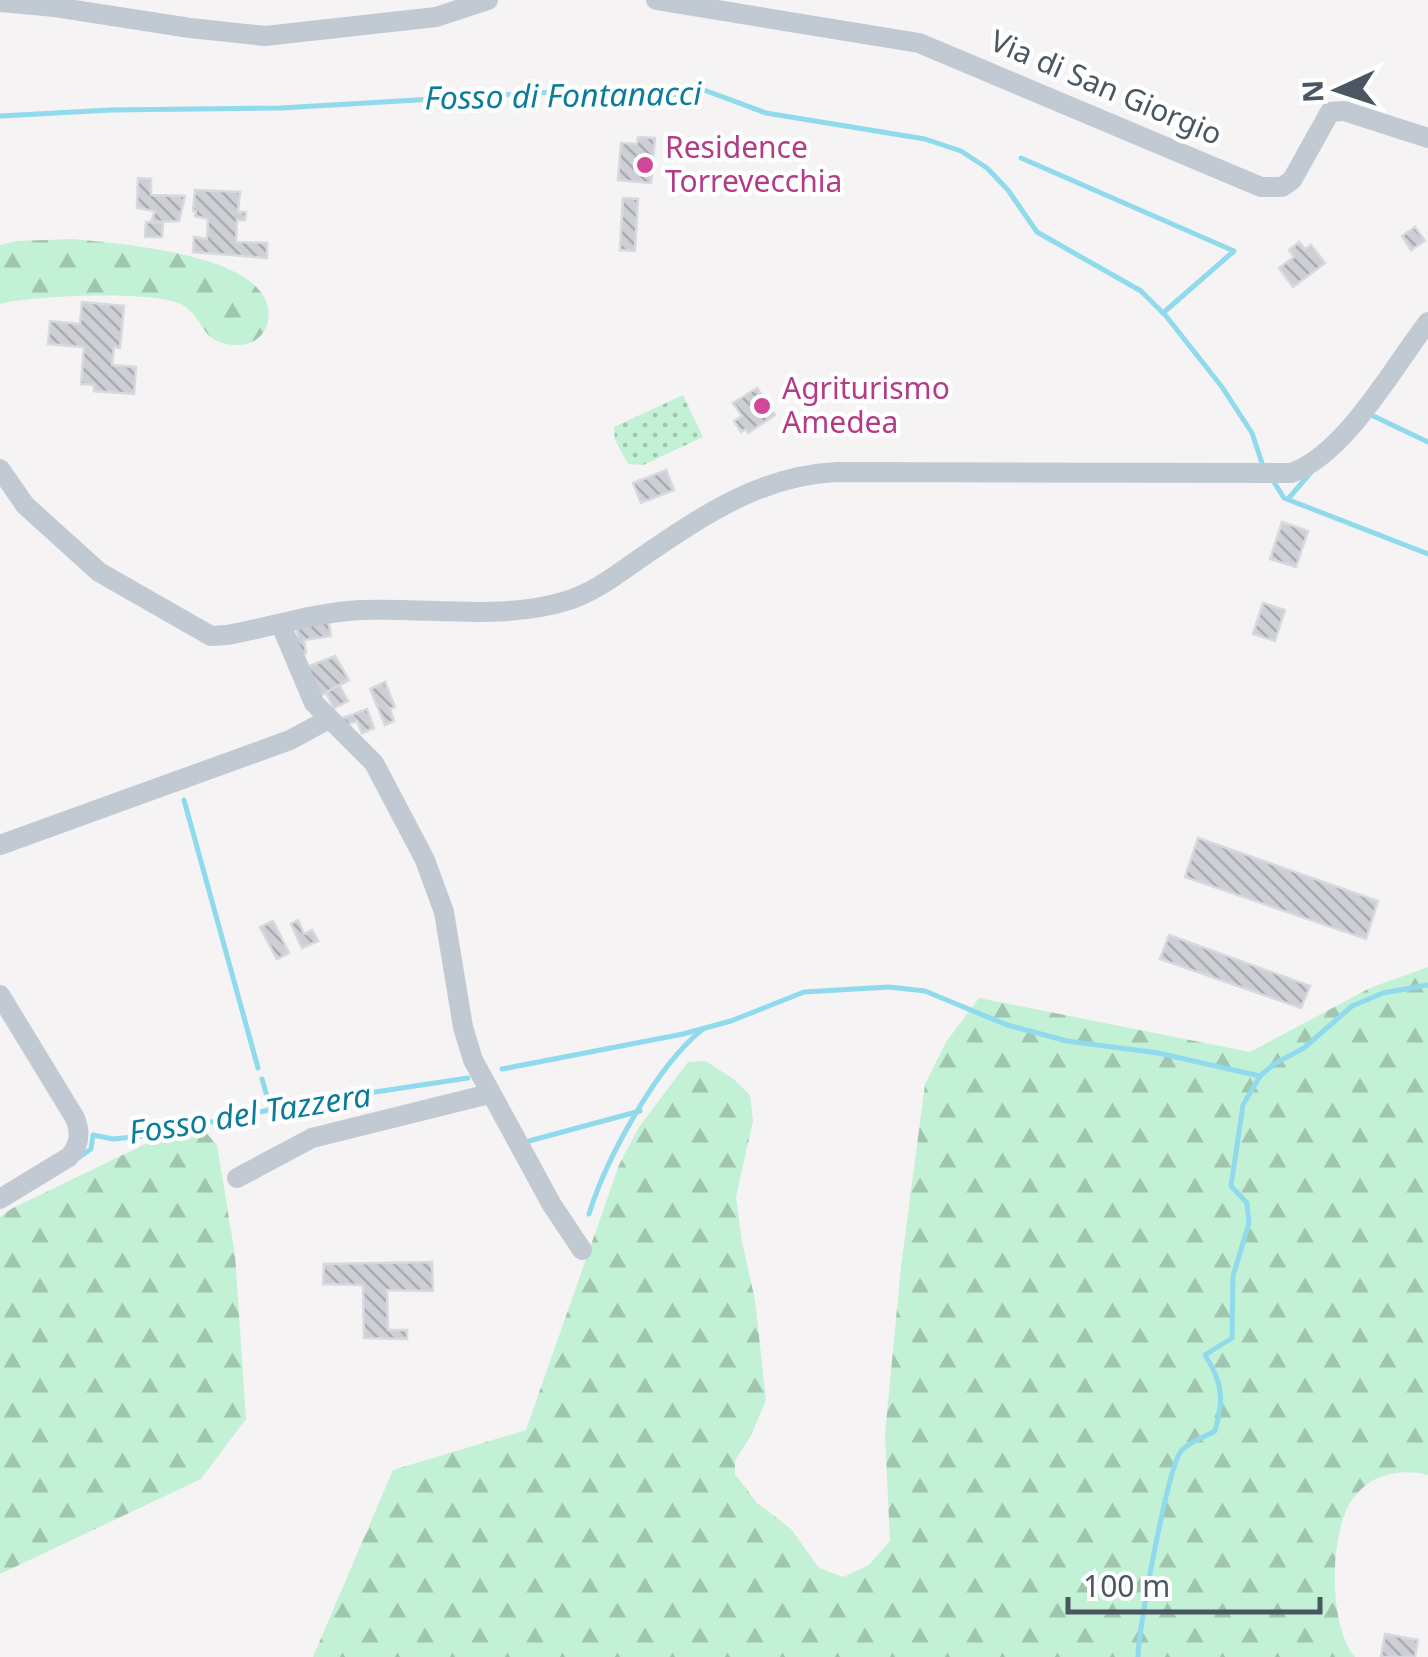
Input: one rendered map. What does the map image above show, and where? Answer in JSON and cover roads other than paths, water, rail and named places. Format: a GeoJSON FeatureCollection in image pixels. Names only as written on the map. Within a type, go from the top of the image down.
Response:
{"type":"FeatureCollection","features":[{"type":"Feature","properties":{"kind":"street"},"geometry":{"type":"LineString","coordinates":[[0,2],[265,36],[436,17],[488,0]]}},
{"type":"Feature","properties":{"kind":"street","name":"Via di San Giorgio"},"geometry":{"type":"LineString","coordinates":[[656,0],[920,43],[1261,186],[1282,187],[1292,180],[1330,112],[1344,111],[1428,138]]}},
{"type":"Feature","properties":{"kind":"street"},"geometry":{"type":"LineString","coordinates":[[0,469],[26,505],[99,572],[197,631],[218,636],[353,610],[521,609],[570,600],[592,590],[730,501],[795,476],[838,472],[1292,473],[1310,465],[1336,442],[1428,322]]}},
{"type":"Feature","properties":{"kind":"street"},"geometry":{"type":"LineString","coordinates":[[281,625],[310,696],[378,769],[431,874],[444,912],[466,1043],[489,1094],[582,1250]]}},
{"type":"Feature","properties":{"kind":"street"},"geometry":{"type":"LineString","coordinates":[[0,845],[290,740],[329,719]]}},
{"type":"Feature","properties":{"kind":"street"},"geometry":{"type":"LineString","coordinates":[[0,995],[75,1118],[79,1135],[76,1150],[69,1157],[0,1199]]}},
{"type":"Feature","properties":{"kind":"street"},"geometry":{"type":"LineString","coordinates":[[237,1178],[312,1138],[489,1094]]}},
{"type":"Feature","properties":{"kind":"waterway","name":"Fosso di Fontanacci"},"geometry":{"type":"LineString","coordinates":[[0,116],[281,108],[604,89],[633,101],[704,90],[766,113],[925,139],[961,151],[987,168],[1008,190],[1037,232],[1141,291],[1222,387],[1252,433],[1263,466]]}},
{"type":"Feature","properties":{"kind":"waterway"},"geometry":{"type":"LineString","coordinates":[[1021,158],[1234,251],[1163,313]]}},
{"type":"Feature","properties":{"kind":"waterway"},"geometry":{"type":"LineString","coordinates":[[1367,413],[1428,442]]}},
{"type":"Feature","properties":{"kind":"waterway"},"geometry":{"type":"LineString","coordinates":[[1288,499],[1312,471]]}},
{"type":"Feature","properties":{"kind":"waterway","name":"Fosso di Fontanacci"},"geometry":{"type":"LineString","coordinates":[[1272,479],[1284,498],[1428,554]]}},
{"type":"Feature","properties":{"kind":"waterway"},"geometry":{"type":"LineString","coordinates":[[184,800],[258,1068]]}},
{"type":"Feature","properties":{"kind":"waterway"},"geometry":{"type":"LineString","coordinates":[[1138,1657],[1155,1550],[1175,1463],[1184,1448],[1215,1431],[1218,1420],[1218,1383],[1205,1355],[1232,1338],[1233,1276],[1249,1223],[1247,1203],[1231,1186],[1243,1105],[1260,1076],[1304,1048],[1352,1006],[1383,993],[1428,985]]}},
{"type":"Feature","properties":{"kind":"waterway","name":"Fosso del Tazzera"},"geometry":{"type":"LineString","coordinates":[[502,1069],[683,1034],[731,1021],[804,992],[889,987],[925,991],[1007,1025],[1067,1041],[1158,1053],[1260,1076]]}},
{"type":"Feature","properties":{"kind":"waterway"},"geometry":{"type":"LineString","coordinates":[[589,1214],[635,1114],[668,1065],[703,1029]]}},
{"type":"Feature","properties":{"kind":"waterway","name":"Fosso del Tazzera"},"geometry":{"type":"LineString","coordinates":[[78,1158],[91,1149],[93,1135],[113,1139],[144,1136],[274,1109],[309,1107],[468,1078]]}},
{"type":"Feature","properties":{"kind":"waterway"},"geometry":{"type":"LineString","coordinates":[[262,1079],[271,1110]]}},
{"type":"Feature","properties":{"kind":"waterway"},"geometry":{"type":"LineString","coordinates":[[529,1141],[640,1111]]}},
{"type":"Feature","properties":{"kind":"place","name":"Residence Torrevecchia"},"geometry":{"type":"Point","coordinates":[645,165]}},
{"type":"Feature","properties":{"kind":"place","name":"Agriturismo Amedea"},"geometry":{"type":"Point","coordinates":[762,406]}}]}
